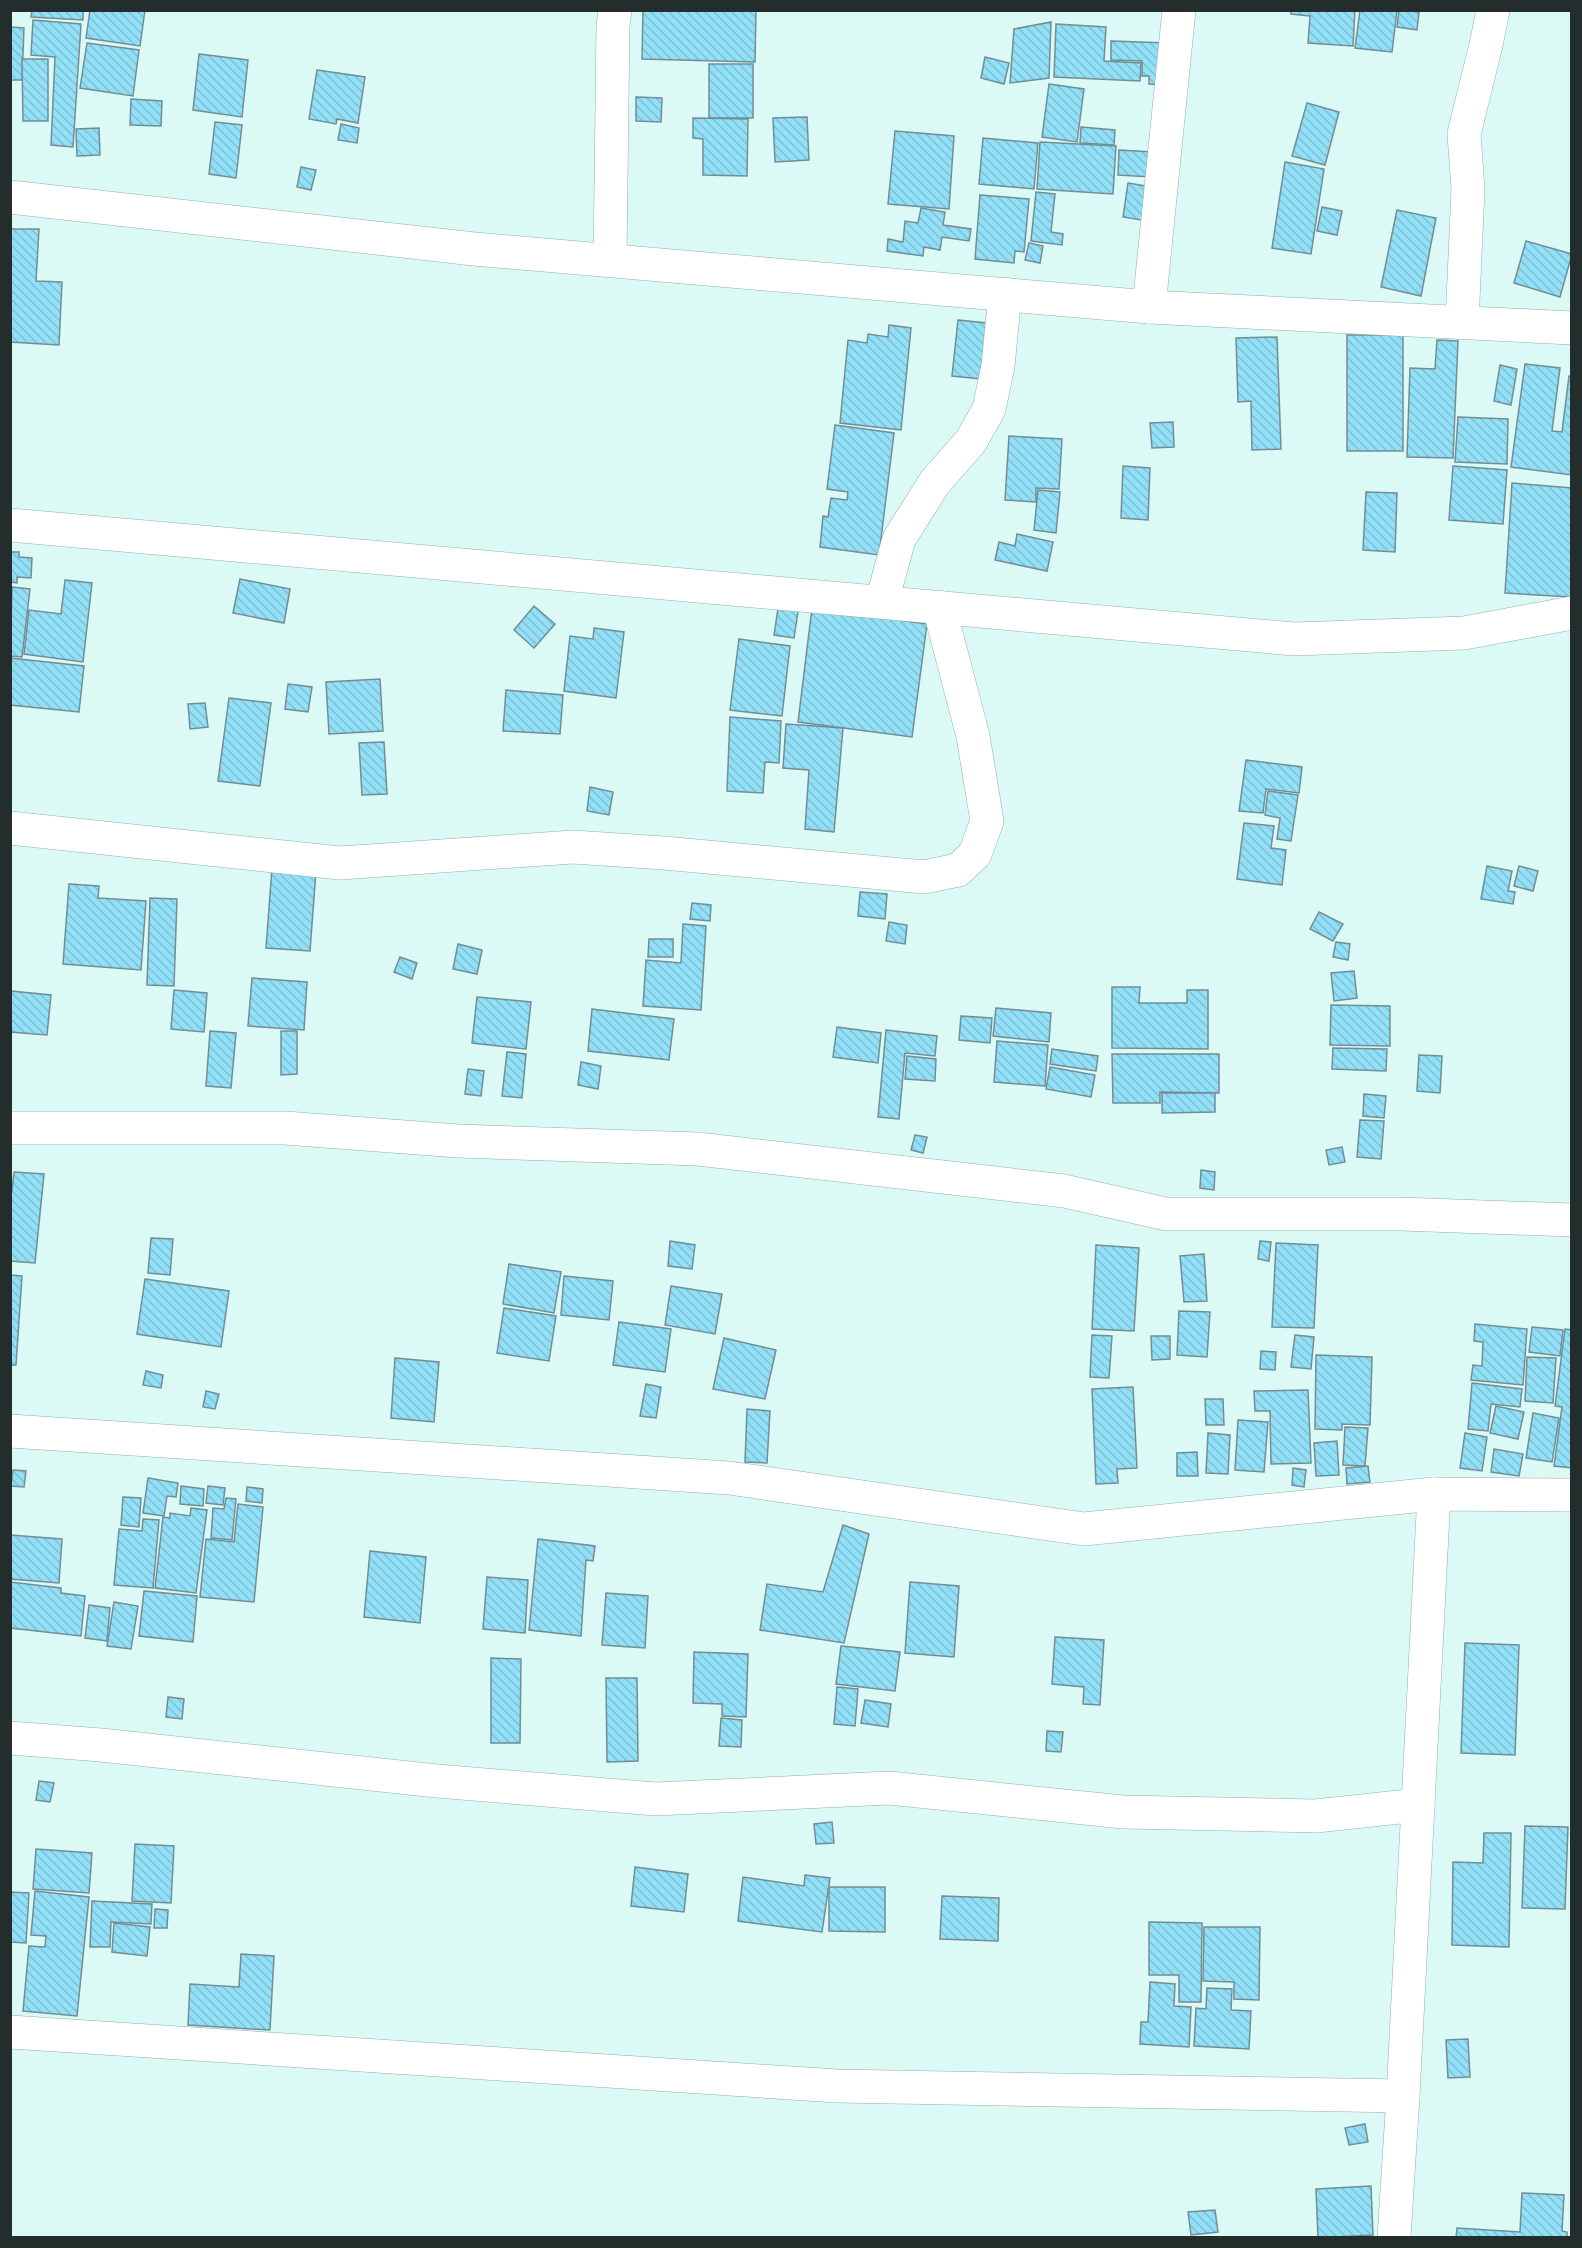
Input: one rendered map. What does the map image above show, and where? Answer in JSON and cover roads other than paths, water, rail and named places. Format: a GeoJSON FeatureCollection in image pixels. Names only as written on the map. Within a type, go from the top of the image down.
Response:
{"type":"FeatureCollection","features":[{"type":"Feature","properties":{"kind":"street"},"geometry":{"type":"LineString","coordinates":[[610,260],[615,10]]}},
{"type":"Feature","properties":{"kind":"street"},"geometry":{"type":"LineString","coordinates":[[1149,307],[1179,10]]}},
{"type":"Feature","properties":{"kind":"street"},"geometry":{"type":"LineString","coordinates":[[1462,323],[1468,189],[1464,134],[1493,10]]}},
{"type":"Feature","properties":{"kind":"street"},"geometry":{"type":"LineString","coordinates":[[10,197],[462,248],[1149,307],[1572,328]]}},
{"type":"Feature","properties":{"kind":"street"},"geometry":{"type":"LineString","coordinates":[[882,601],[899,539],[935,482],[972,441],[989,409],[998,366],[1005,294]]}},
{"type":"Feature","properties":{"kind":"street"},"geometry":{"type":"LineString","coordinates":[[10,525],[1294,639],[1464,633],[1572,613]]}},
{"type":"Feature","properties":{"kind":"street"},"geometry":{"type":"LineString","coordinates":[[10,828],[340,863],[573,848],[664,853],[924,877],[958,870],[975,854],[987,821],[973,736],[939,607]]}},
{"type":"Feature","properties":{"kind":"street"},"geometry":{"type":"LineString","coordinates":[[10,1128],[285,1128],[458,1141],[698,1149],[1064,1191],[1166,1214],[1401,1214],[1572,1220]]}},
{"type":"Feature","properties":{"kind":"street"},"geometry":{"type":"LineString","coordinates":[[10,1431],[729,1478],[1084,1529],[1434,1494],[1572,1495]]}},
{"type":"Feature","properties":{"kind":"street"},"geometry":{"type":"LineString","coordinates":[[1394,2238],[1434,1494]]}},
{"type":"Feature","properties":{"kind":"street"},"geometry":{"type":"LineString","coordinates":[[10,1738],[101,1745],[437,1781],[656,1799],[889,1788],[1123,1812],[1316,1816],[1418,1805]]}},
{"type":"Feature","properties":{"kind":"street"},"geometry":{"type":"LineString","coordinates":[[10,2032],[837,2086],[1403,2096]]}}]}
